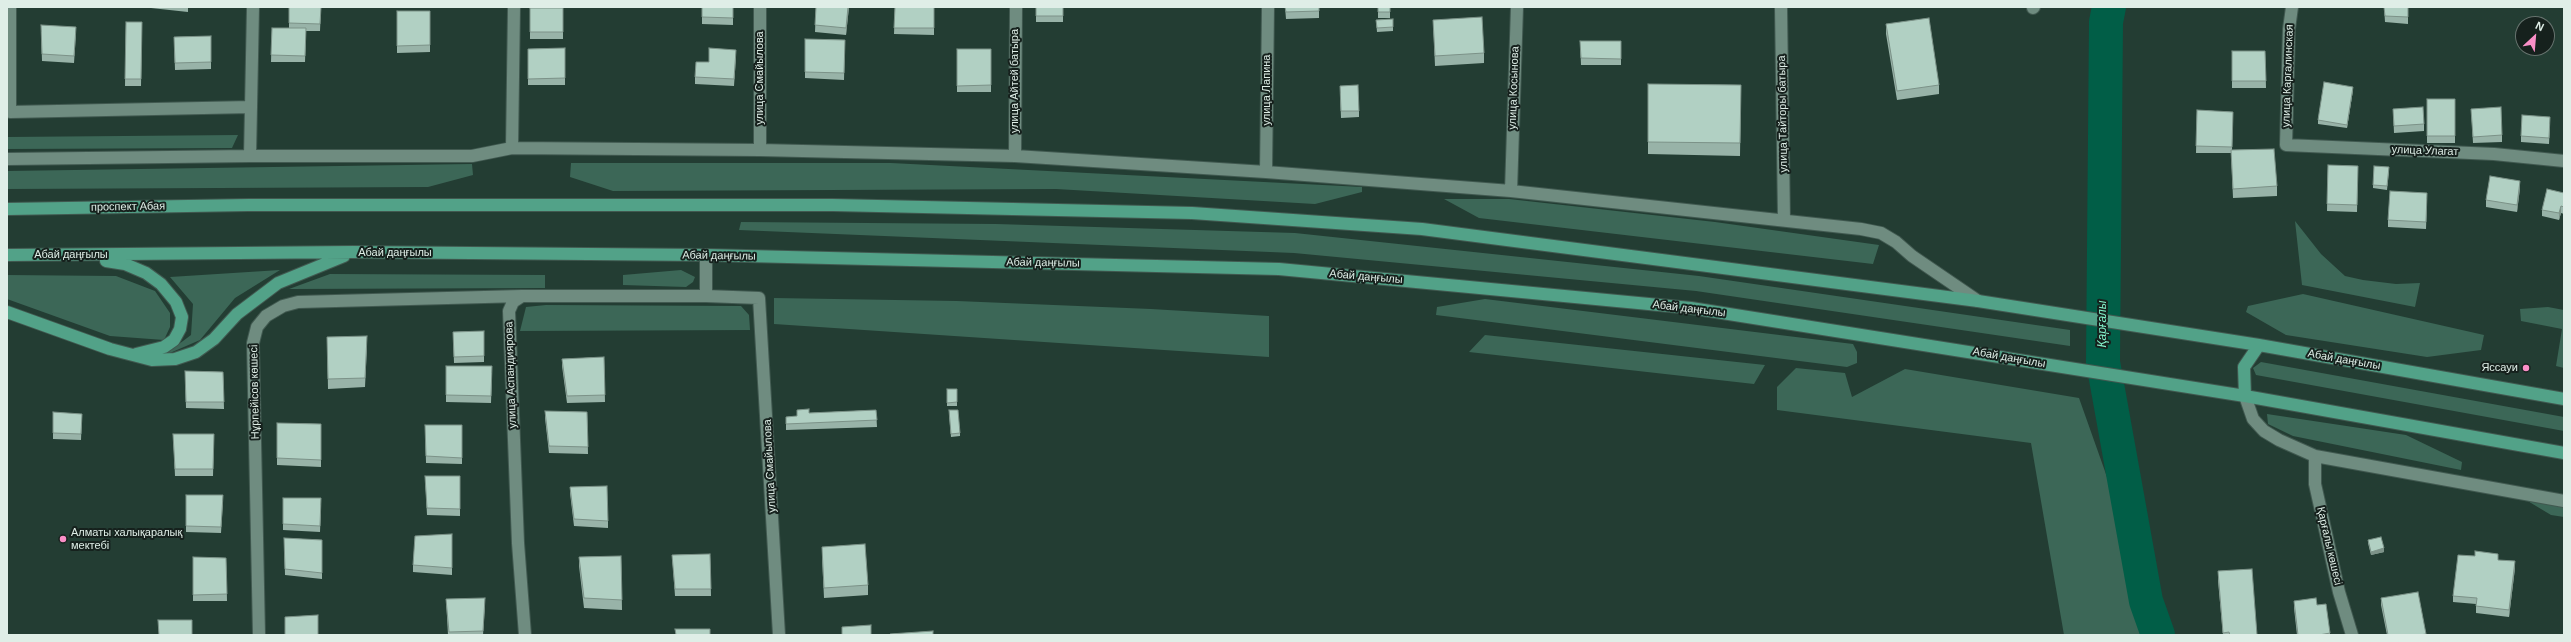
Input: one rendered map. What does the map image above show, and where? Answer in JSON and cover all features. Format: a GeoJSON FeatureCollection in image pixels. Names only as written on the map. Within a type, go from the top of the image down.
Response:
{"type":"FeatureCollection","features":[{"type":"Feature","properties":{"kind":"main road","name":"проспект Абая"},"geometry":{"type":"LineString","coordinates":[[7,209],[248,205],[833,205],[1192,213],[1422,229],[1978,300]]}},
{"type":"Feature","properties":{"kind":"main road","name":"Абай даңғылы"},"geometry":{"type":"LineString","coordinates":[[7,255],[352,252],[706,256],[1279,269],[1691,308],[2245,396]]}},
{"type":"Feature","properties":{"kind":"main road"},"geometry":{"type":"LineString","coordinates":[[7,312],[131,355],[152,360],[175,359],[196,352],[214,339],[256,298],[278,283],[352,252]]}},
{"type":"Feature","properties":{"kind":"main road"},"geometry":{"type":"LineString","coordinates":[[74,255],[125,264],[146,273],[160,284],[176,302],[182,317],[180,329],[174,340],[164,347],[131,355]]}},
{"type":"Feature","properties":{"kind":"main road","name":"Абай даңғылы"},"geometry":{"type":"LineString","coordinates":[[1978,300],[2259,345],[2564,399]]}},
{"type":"Feature","properties":{"kind":"main road"},"geometry":{"type":"LineString","coordinates":[[2259,345],[2244,367],[2245,396],[2564,453]]}},
{"type":"Feature","properties":{"kind":"street"},"geometry":{"type":"LineString","coordinates":[[10,7],[10,112],[251,107]]}},
{"type":"Feature","properties":{"kind":"street"},"geometry":{"type":"LineString","coordinates":[[250,156],[253,7]]}},
{"type":"Feature","properties":{"kind":"street"},"geometry":{"type":"LineString","coordinates":[[512,148],[514,7]]}},
{"type":"Feature","properties":{"kind":"street","name":"улица Смайылова"},"geometry":{"type":"LineString","coordinates":[[760,7],[760,150]]}},
{"type":"Feature","properties":{"kind":"street","name":"улица Айтей батыра"},"geometry":{"type":"LineString","coordinates":[[1015,156],[1016,7]]}},
{"type":"Feature","properties":{"kind":"street","name":"улица Лапина"},"geometry":{"type":"LineString","coordinates":[[1266,172],[1268,7]]}},
{"type":"Feature","properties":{"kind":"street","name":"улица Косынова"},"geometry":{"type":"LineString","coordinates":[[1511,191],[1517,7]]}},
{"type":"Feature","properties":{"kind":"street","name":"улица Тайторы батыра"},"geometry":{"type":"LineString","coordinates":[[1781,7],[1784,220]]}},
{"type":"Feature","properties":{"kind":"street","name":"улица Каргалинская"},"geometry":{"type":"LineString","coordinates":[[2286,145],[2289,29],[2292,7]]}},
{"type":"Feature","properties":{"kind":"street","name":"улица Улагат"},"geometry":{"type":"LineString","coordinates":[[2286,145],[2494,154],[2564,161]]}},
{"type":"Feature","properties":{"kind":"street"},"geometry":{"type":"LineString","coordinates":[[7,160],[250,156],[472,156],[512,148],[760,150],[1015,156],[1266,172],[1511,191],[1784,220],[1881,234],[1896,242],[1912,256],[1978,300]]}},
{"type":"Feature","properties":{"kind":"street"},"geometry":{"type":"LineString","coordinates":[[522,296],[706,296],[706,256]]}},
{"type":"Feature","properties":{"kind":"street","name":"Нұрпейісов көшесі"},"geometry":{"type":"LineString","coordinates":[[259,635],[253,343],[257,327],[261,321],[266,316],[283,306],[298,302],[522,296]]}},
{"type":"Feature","properties":{"kind":"street","name":"улица Аспандиярова"},"geometry":{"type":"LineString","coordinates":[[522,296],[514,302],[508,316],[518,543],[524,635]]}},
{"type":"Feature","properties":{"kind":"street","name":"улица Смайылова"},"geometry":{"type":"LineString","coordinates":[[706,296],[759,298],[779,635]]}},
{"type":"Feature","properties":{"kind":"street"},"geometry":{"type":"LineString","coordinates":[[2245,396],[2253,419],[2264,431],[2279,440],[2315,456],[2564,501]]}},
{"type":"Feature","properties":{"kind":"street","name":"Қарғалы көшесі"},"geometry":{"type":"LineString","coordinates":[[2315,456],[2314,484],[2339,592],[2352,635]]}},
{"type":"Feature","properties":{"kind":"green space"},"geometry":{"type":"Polygon","coordinates":[[[238,135],[232,148],[7,149],[7,137],[238,135]]]}},
{"type":"Feature","properties":{"kind":"green space"},"geometry":{"type":"Polygon","coordinates":[[[571,163],[891,163],[1362,187],[1362,192],[1315,204],[1056,189],[613,191],[570,177],[571,163]]]}},
{"type":"Feature","properties":{"kind":"green space"},"geometry":{"type":"Polygon","coordinates":[[[472,164],[473,175],[428,187],[7,189],[7,171],[472,164]]]}},
{"type":"Feature","properties":{"kind":"green space"},"geometry":{"type":"Polygon","coordinates":[[[1444,199],[1509,199],[1715,222],[1879,245],[1873,264],[1479,218],[1444,199]]]}},
{"type":"Feature","properties":{"kind":"green space"},"geometry":{"type":"Polygon","coordinates":[[[2295,221],[2321,254],[2345,276],[2396,284],[2420,283],[2415,307],[2302,285],[2295,221]]]}},
{"type":"Feature","properties":{"kind":"green space"},"geometry":{"type":"Polygon","coordinates":[[[741,222],[996,224],[1295,233],[1699,276],[2070,330],[2070,346],[1696,291],[1294,253],[739,230],[741,222]]]}},
{"type":"Feature","properties":{"kind":"green space"},"geometry":{"type":"Polygon","coordinates":[[[280,270],[235,298],[200,340],[163,356],[191,335],[193,304],[170,277],[280,270]]]}},
{"type":"Feature","properties":{"kind":"green space"},"geometry":{"type":"Polygon","coordinates":[[[681,270],[695,277],[693,282],[686,287],[623,285],[623,275],[681,270]]]}},
{"type":"Feature","properties":{"kind":"green space"},"geometry":{"type":"Polygon","coordinates":[[[330,274],[545,275],[545,288],[289,289],[330,274]]]}},
{"type":"Feature","properties":{"kind":"green space"},"geometry":{"type":"Polygon","coordinates":[[[7,275],[116,276],[155,291],[170,313],[170,327],[164,340],[110,336],[7,299],[7,275]]]}},
{"type":"Feature","properties":{"kind":"green space"},"geometry":{"type":"Polygon","coordinates":[[[2303,294],[2484,335],[2481,350],[2427,357],[2286,335],[2246,312],[2248,306],[2303,294]]]}},
{"type":"Feature","properties":{"kind":"green space"},"geometry":{"type":"Polygon","coordinates":[[[774,298],[957,301],[1151,309],[1269,316],[1269,357],[774,324],[774,298]]]}},
{"type":"Feature","properties":{"kind":"green space"},"geometry":{"type":"Polygon","coordinates":[[[1485,299],[1853,344],[1857,352],[1857,363],[1847,367],[1436,315],[1437,307],[1485,299]]]}},
{"type":"Feature","properties":{"kind":"green space"},"geometry":{"type":"Polygon","coordinates":[[[546,305],[741,306],[749,315],[750,330],[520,331],[526,307],[546,305]]]}},
{"type":"Feature","properties":{"kind":"green space"},"geometry":{"type":"Polygon","coordinates":[[[2548,307],[2564,310],[2564,368],[2556,366],[2562,329],[2521,321],[2520,309],[2548,307]]]}},
{"type":"Feature","properties":{"kind":"green space"},"geometry":{"type":"Polygon","coordinates":[[[1485,335],[1765,365],[1754,384],[1469,352],[1485,335]]]}},
{"type":"Feature","properties":{"kind":"green space"},"geometry":{"type":"Polygon","coordinates":[[[2261,362],[2564,417],[2564,431],[2256,375],[2253,368],[2261,362]]]}},
{"type":"Feature","properties":{"kind":"green space"},"geometry":{"type":"Polygon","coordinates":[[[1796,368],[1845,373],[1852,397],[1905,369],[2079,398],[2163,635],[2064,635],[2031,443],[1777,410],[1777,387],[1796,368]]]}},
{"type":"Feature","properties":{"kind":"green space"},"geometry":{"type":"Polygon","coordinates":[[[2267,414],[2406,435],[2462,462],[2461,470],[2293,436],[2268,424],[2267,414]]]}},
{"type":"Feature","properties":{"kind":"green space"},"geometry":{"type":"Polygon","coordinates":[[[2521,497],[2564,504],[2564,517],[2551,515],[2521,497]]]}},
{"type":"Feature","properties":{"kind":"building"},"geometry":{"type":"Polygon","coordinates":[[[289,7],[321,7],[320,24],[289,23],[289,7]]]}},
{"type":"Feature","properties":{"kind":"building"},"geometry":{"type":"Polygon","coordinates":[[[702,7],[733,7],[733,18],[702,17],[702,7]]]}},
{"type":"Feature","properties":{"kind":"building"},"geometry":{"type":"Polygon","coordinates":[[[816,7],[848,7],[846,28],[815,25],[816,7]]]}},
{"type":"Feature","properties":{"kind":"building"},"geometry":{"type":"Polygon","coordinates":[[[895,7],[934,7],[934,28],[894,28],[895,7]]]}},
{"type":"Feature","properties":{"kind":"building"},"geometry":{"type":"Polygon","coordinates":[[[1036,7],[1063,7],[1063,16],[1036,16],[1036,7]]]}},
{"type":"Feature","properties":{"kind":"building"},"geometry":{"type":"Polygon","coordinates":[[[1285,7],[1319,7],[1319,11],[1286,12],[1285,7]]]}},
{"type":"Feature","properties":{"kind":"building"},"geometry":{"type":"Polygon","coordinates":[[[1378,7],[1390,7],[1390,12],[1378,12],[1378,7]]]}},
{"type":"Feature","properties":{"kind":"building"},"geometry":{"type":"Polygon","coordinates":[[[2384,7],[2408,7],[2408,17],[2385,16],[2384,7]]]}},
{"type":"Feature","properties":{"kind":"building"},"geometry":{"type":"Polygon","coordinates":[[[530,8],[563,8],[563,32],[530,32],[530,8]]]}},
{"type":"Feature","properties":{"kind":"building"},"geometry":{"type":"Polygon","coordinates":[[[397,11],[430,11],[430,45],[397,46],[397,11]]]}},
{"type":"Feature","properties":{"kind":"building"},"geometry":{"type":"Polygon","coordinates":[[[1482,17],[1484,53],[1435,56],[1433,20],[1482,17]]]}},
{"type":"Feature","properties":{"kind":"building"},"geometry":{"type":"Polygon","coordinates":[[[1929,18],[1939,85],[1897,91],[1886,24],[1929,18]]]}},
{"type":"Feature","properties":{"kind":"building"},"geometry":{"type":"Polygon","coordinates":[[[1393,19],[1393,27],[1377,28],[1376,20],[1393,19]]]}},
{"type":"Feature","properties":{"kind":"building"},"geometry":{"type":"Polygon","coordinates":[[[126,22],[142,22],[141,79],[125,79],[126,22]]]}},
{"type":"Feature","properties":{"kind":"building"},"geometry":{"type":"Polygon","coordinates":[[[41,25],[76,27],[74,56],[42,54],[41,25]]]}},
{"type":"Feature","properties":{"kind":"building"},"geometry":{"type":"Polygon","coordinates":[[[272,28],[306,28],[305,56],[271,55],[272,28]]]}},
{"type":"Feature","properties":{"kind":"building"},"geometry":{"type":"Polygon","coordinates":[[[211,36],[211,62],[175,63],[174,37],[211,36]]]}},
{"type":"Feature","properties":{"kind":"building"},"geometry":{"type":"Polygon","coordinates":[[[805,39],[845,40],[844,73],[805,72],[805,39]]]}},
{"type":"Feature","properties":{"kind":"building"},"geometry":{"type":"Polygon","coordinates":[[[1580,41],[1621,41],[1621,59],[1581,58],[1580,41]]]}},
{"type":"Feature","properties":{"kind":"building"},"geometry":{"type":"Polygon","coordinates":[[[565,48],[565,78],[528,79],[528,49],[565,48]]]}},
{"type":"Feature","properties":{"kind":"building"},"geometry":{"type":"Polygon","coordinates":[[[709,48],[736,50],[734,79],[695,77],[696,62],[709,62],[709,48]]]}},
{"type":"Feature","properties":{"kind":"building"},"geometry":{"type":"Polygon","coordinates":[[[957,49],[991,49],[991,85],[957,86],[957,49]]]}},
{"type":"Feature","properties":{"kind":"building"},"geometry":{"type":"Polygon","coordinates":[[[2232,51],[2265,51],[2266,81],[2232,81],[2232,51]]]}},
{"type":"Feature","properties":{"kind":"building"},"geometry":{"type":"Polygon","coordinates":[[[2324,82],[2353,87],[2347,125],[2318,120],[2324,82]]]}},
{"type":"Feature","properties":{"kind":"building"},"geometry":{"type":"Polygon","coordinates":[[[1648,84],[1741,85],[1740,143],[1648,142],[1648,84]]]}},
{"type":"Feature","properties":{"kind":"building"},"geometry":{"type":"Polygon","coordinates":[[[1358,85],[1359,111],[1341,111],[1340,86],[1358,85]]]}},
{"type":"Feature","properties":{"kind":"building"},"geometry":{"type":"Polygon","coordinates":[[[2427,99],[2455,99],[2455,136],[2427,136],[2427,99]]]}},
{"type":"Feature","properties":{"kind":"building"},"geometry":{"type":"Polygon","coordinates":[[[2423,107],[2424,124],[2394,126],[2393,109],[2423,107]]]}},
{"type":"Feature","properties":{"kind":"building"},"geometry":{"type":"Polygon","coordinates":[[[2501,107],[2502,135],[2473,137],[2471,109],[2501,107]]]}},
{"type":"Feature","properties":{"kind":"building"},"geometry":{"type":"Polygon","coordinates":[[[2197,110],[2233,112],[2232,147],[2196,146],[2197,110]]]}},
{"type":"Feature","properties":{"kind":"building"},"geometry":{"type":"Polygon","coordinates":[[[2522,115],[2550,117],[2549,138],[2521,136],[2522,115]]]}},
{"type":"Feature","properties":{"kind":"building"},"geometry":{"type":"Polygon","coordinates":[[[2274,149],[2277,186],[2233,189],[2231,150],[2274,149]]]}},
{"type":"Feature","properties":{"kind":"building"},"geometry":{"type":"Polygon","coordinates":[[[2328,165],[2358,166],[2357,205],[2327,204],[2328,165]]]}},
{"type":"Feature","properties":{"kind":"building"},"geometry":{"type":"Polygon","coordinates":[[[2374,166],[2389,167],[2387,186],[2373,185],[2374,166]]]}},
{"type":"Feature","properties":{"kind":"building"},"geometry":{"type":"Polygon","coordinates":[[[2490,176],[2520,181],[2517,205],[2486,200],[2490,176]]]}},
{"type":"Feature","properties":{"kind":"building"},"geometry":{"type":"Polygon","coordinates":[[[2547,189],[2564,193],[2564,207],[2561,206],[2559,213],[2542,210],[2547,189]]]}},
{"type":"Feature","properties":{"kind":"building"},"geometry":{"type":"Polygon","coordinates":[[[2390,191],[2427,193],[2426,222],[2388,220],[2390,191]]]}},
{"type":"Feature","properties":{"kind":"building"},"geometry":{"type":"Polygon","coordinates":[[[484,331],[484,356],[454,357],[453,332],[484,331]]]}},
{"type":"Feature","properties":{"kind":"building"},"geometry":{"type":"Polygon","coordinates":[[[367,336],[365,378],[328,379],[327,337],[367,336]]]}},
{"type":"Feature","properties":{"kind":"building"},"geometry":{"type":"Polygon","coordinates":[[[604,357],[605,395],[567,396],[562,359],[604,357]]]}},
{"type":"Feature","properties":{"kind":"building"},"geometry":{"type":"Polygon","coordinates":[[[446,366],[492,366],[491,396],[446,395],[446,366]]]}},
{"type":"Feature","properties":{"kind":"building"},"geometry":{"type":"Polygon","coordinates":[[[185,371],[223,372],[224,402],[186,402],[185,371]]]}},
{"type":"Feature","properties":{"kind":"building"},"geometry":{"type":"Polygon","coordinates":[[[947,389],[957,389],[957,402],[947,403],[947,389]]]}},
{"type":"Feature","properties":{"kind":"building"},"geometry":{"type":"Polygon","coordinates":[[[809,409],[809,413],[876,410],[877,420],[786,424],[786,417],[797,416],[797,410],[809,409]]]}},
{"type":"Feature","properties":{"kind":"building"},"geometry":{"type":"Polygon","coordinates":[[[949,410],[958,410],[960,433],[951,434],[949,410]]]}},
{"type":"Feature","properties":{"kind":"building"},"geometry":{"type":"Polygon","coordinates":[[[545,411],[587,412],[588,447],[549,446],[545,411]]]}},
{"type":"Feature","properties":{"kind":"building"},"geometry":{"type":"Polygon","coordinates":[[[53,412],[82,414],[81,434],[53,433],[53,412]]]}},
{"type":"Feature","properties":{"kind":"building"},"geometry":{"type":"Polygon","coordinates":[[[277,423],[321,424],[321,460],[277,458],[277,423]]]}},
{"type":"Feature","properties":{"kind":"building"},"geometry":{"type":"Polygon","coordinates":[[[425,425],[462,425],[462,458],[426,456],[425,425]]]}},
{"type":"Feature","properties":{"kind":"building"},"geometry":{"type":"Polygon","coordinates":[[[173,434],[214,434],[213,469],[175,469],[173,434]]]}},
{"type":"Feature","properties":{"kind":"building"},"geometry":{"type":"Polygon","coordinates":[[[425,476],[460,476],[460,509],[427,508],[425,476]]]}},
{"type":"Feature","properties":{"kind":"building"},"geometry":{"type":"Polygon","coordinates":[[[607,486],[608,521],[574,519],[570,487],[607,486]]]}},
{"type":"Feature","properties":{"kind":"building"},"geometry":{"type":"Polygon","coordinates":[[[186,495],[223,495],[221,527],[186,526],[186,495]]]}},
{"type":"Feature","properties":{"kind":"building"},"geometry":{"type":"Polygon","coordinates":[[[283,498],[321,498],[320,526],[283,524],[283,498]]]}},
{"type":"Feature","properties":{"kind":"building"},"geometry":{"type":"Polygon","coordinates":[[[452,534],[452,568],[413,565],[415,536],[452,534]]]}},
{"type":"Feature","properties":{"kind":"building"},"geometry":{"type":"Polygon","coordinates":[[[2381,537],[2384,548],[2371,552],[2368,540],[2381,537]]]}},
{"type":"Feature","properties":{"kind":"building"},"geometry":{"type":"Polygon","coordinates":[[[284,538],[322,540],[322,573],[285,569],[284,538]]]}},
{"type":"Feature","properties":{"kind":"building"},"geometry":{"type":"Polygon","coordinates":[[[865,544],[868,585],[824,588],[822,547],[865,544]]]}},
{"type":"Feature","properties":{"kind":"building"},"geometry":{"type":"Polygon","coordinates":[[[2475,551],[2498,554],[2498,560],[2515,561],[2509,610],[2476,606],[2477,598],[2453,596],[2458,555],[2475,556],[2475,551]]]}},
{"type":"Feature","properties":{"kind":"building"},"geometry":{"type":"Polygon","coordinates":[[[710,554],[711,589],[675,589],[672,555],[710,554]]]}},
{"type":"Feature","properties":{"kind":"building"},"geometry":{"type":"Polygon","coordinates":[[[621,556],[622,600],[584,598],[579,557],[621,556]]]}},
{"type":"Feature","properties":{"kind":"building"},"geometry":{"type":"Polygon","coordinates":[[[193,557],[226,558],[227,594],[193,595],[193,557]]]}},
{"type":"Feature","properties":{"kind":"building"},"geometry":{"type":"Polygon","coordinates":[[[2252,569],[2257,635],[2230,635],[2229,632],[2223,633],[2218,571],[2252,569]]]}},
{"type":"Feature","properties":{"kind":"building"},"geometry":{"type":"Polygon","coordinates":[[[2418,592],[2426,634],[2388,635],[2381,598],[2418,592]]]}},
{"type":"Feature","properties":{"kind":"building"},"geometry":{"type":"Polygon","coordinates":[[[485,598],[483,631],[449,632],[446,599],[485,598]]]}},
{"type":"Feature","properties":{"kind":"building"},"geometry":{"type":"Polygon","coordinates":[[[2316,598],[2317,605],[2326,604],[2330,633],[2319,635],[2298,635],[2294,601],[2316,598]]]}},
{"type":"Feature","properties":{"kind":"building"},"geometry":{"type":"Polygon","coordinates":[[[318,615],[318,635],[285,635],[285,617],[318,615]]]}},
{"type":"Feature","properties":{"kind":"building"},"geometry":{"type":"Polygon","coordinates":[[[158,620],[192,620],[192,635],[159,635],[158,620]]]}},
{"type":"Feature","properties":{"kind":"building"},"geometry":{"type":"Polygon","coordinates":[[[871,625],[871,635],[842,635],[842,627],[871,625]]]}},
{"type":"Feature","properties":{"kind":"building"},"geometry":{"type":"Polygon","coordinates":[[[675,629],[710,629],[710,635],[676,635],[675,629]]]}},
{"type":"Feature","properties":{"kind":"building"},"geometry":{"type":"Polygon","coordinates":[[[933,631],[933,635],[890,635],[890,634],[933,631]]]}},
{"type":"Feature","properties":{"kind":"waterway","name":"Қарғалы"},"geometry":{"type":"LineString","coordinates":[[2109,7],[2106,22],[2103,362],[2146,601],[2158,635]]}},
{"type":"Feature","properties":{"kind":"place","name":"Яссауи"},"geometry":{"type":"Point","coordinates":[2526,368]}},
{"type":"Feature","properties":{"kind":"place","name":"Алматы халықаралық мектебі"},"geometry":{"type":"Point","coordinates":[63,539]}}]}
